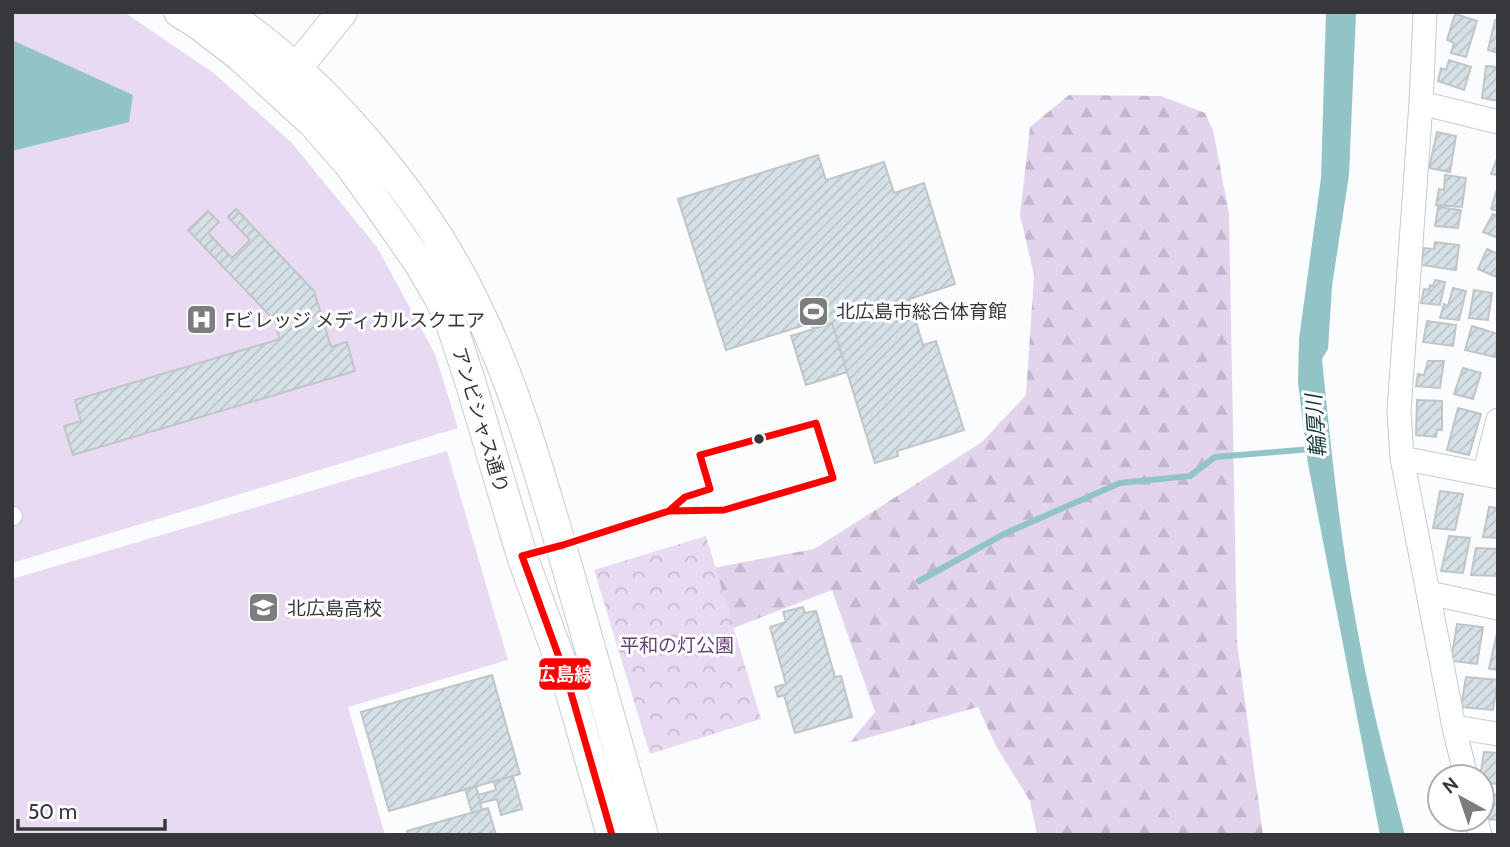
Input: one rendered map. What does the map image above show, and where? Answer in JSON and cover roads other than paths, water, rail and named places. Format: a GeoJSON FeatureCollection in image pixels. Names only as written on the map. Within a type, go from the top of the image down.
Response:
{"type":"FeatureCollection","features":[{"type":"Feature","properties":{"kind":"street","name":"アンビシャス通り"},"geometry":{"type":"LineString","coordinates":[[179,12],[287,80],[366,141],[411,198],[478,309],[526,428],[643,835]]}},
{"type":"Feature","properties":{"kind":"street","name":"アンビシャス通り"},"geometry":{"type":"LineString","coordinates":[[223,12],[266,44],[314,124],[349,164],[419,262],[449,317],[522,556],[567,679],[612,835]]}},
{"type":"Feature","properties":{"kind":"street"},"geometry":{"type":"LineString","coordinates":[[287,80],[342,12]]}},
{"type":"Feature","properties":{"kind":"street"},"geometry":{"type":"LineString","coordinates":[[1425,12],[1422,103],[1399,411],[1402,458],[1463,763]]}},
{"type":"Feature","properties":{"kind":"street"},"geometry":{"type":"LineString","coordinates":[[1422,103],[1498,122]]}},
{"type":"Feature","properties":{"kind":"street"},"geometry":{"type":"LineString","coordinates":[[1402,458],[1491,476],[1498,420]]}},
{"type":"Feature","properties":{"kind":"street"},"geometry":{"type":"LineString","coordinates":[[1429,593],[1498,608]]}},
{"type":"Feature","properties":{"kind":"street"},"geometry":{"type":"LineString","coordinates":[[1454,727],[1498,734]]}},
{"type":"Feature","properties":{"kind":"water","name":"輪厚川"},"geometry":{"type":"Polygon","coordinates":[[[1326,12],[1356,12],[1349,175],[1332,286],[1328,349],[1322,359],[1336,494],[1351,595],[1373,706],[1405,835],[1380,835],[1308,464],[1298,382],[1299,339],[1321,178],[1326,12]]]}},
{"type":"Feature","properties":{"kind":"water"},"geometry":{"type":"Polygon","coordinates":[[[12,40],[133,95],[129,122],[12,151],[12,40]]]}},
{"type":"Feature","properties":{"kind":"waterway","name":"輪厚川"},"geometry":{"type":"LineString","coordinates":[[919,581],[1006,533],[1120,483],[1190,476],[1215,457],[1311,449]]}},
{"type":"Feature","properties":{"kind":"place","name":"北広島市総合体育館"},"geometry":{"type":"Point","coordinates":[813,311]}},
{"type":"Feature","properties":{"kind":"place","name":"Fビレッジ メディカルスクエア"},"geometry":{"type":"Point","coordinates":[202,320]}},
{"type":"Feature","properties":{"kind":"place","name":"北広島高校"},"geometry":{"type":"Point","coordinates":[264,608]}},
{"type":"Feature","properties":{"kind":"park label","name":"平和の灯公園"},"geometry":{"type":"Point","coordinates":[677,645]}}]}
